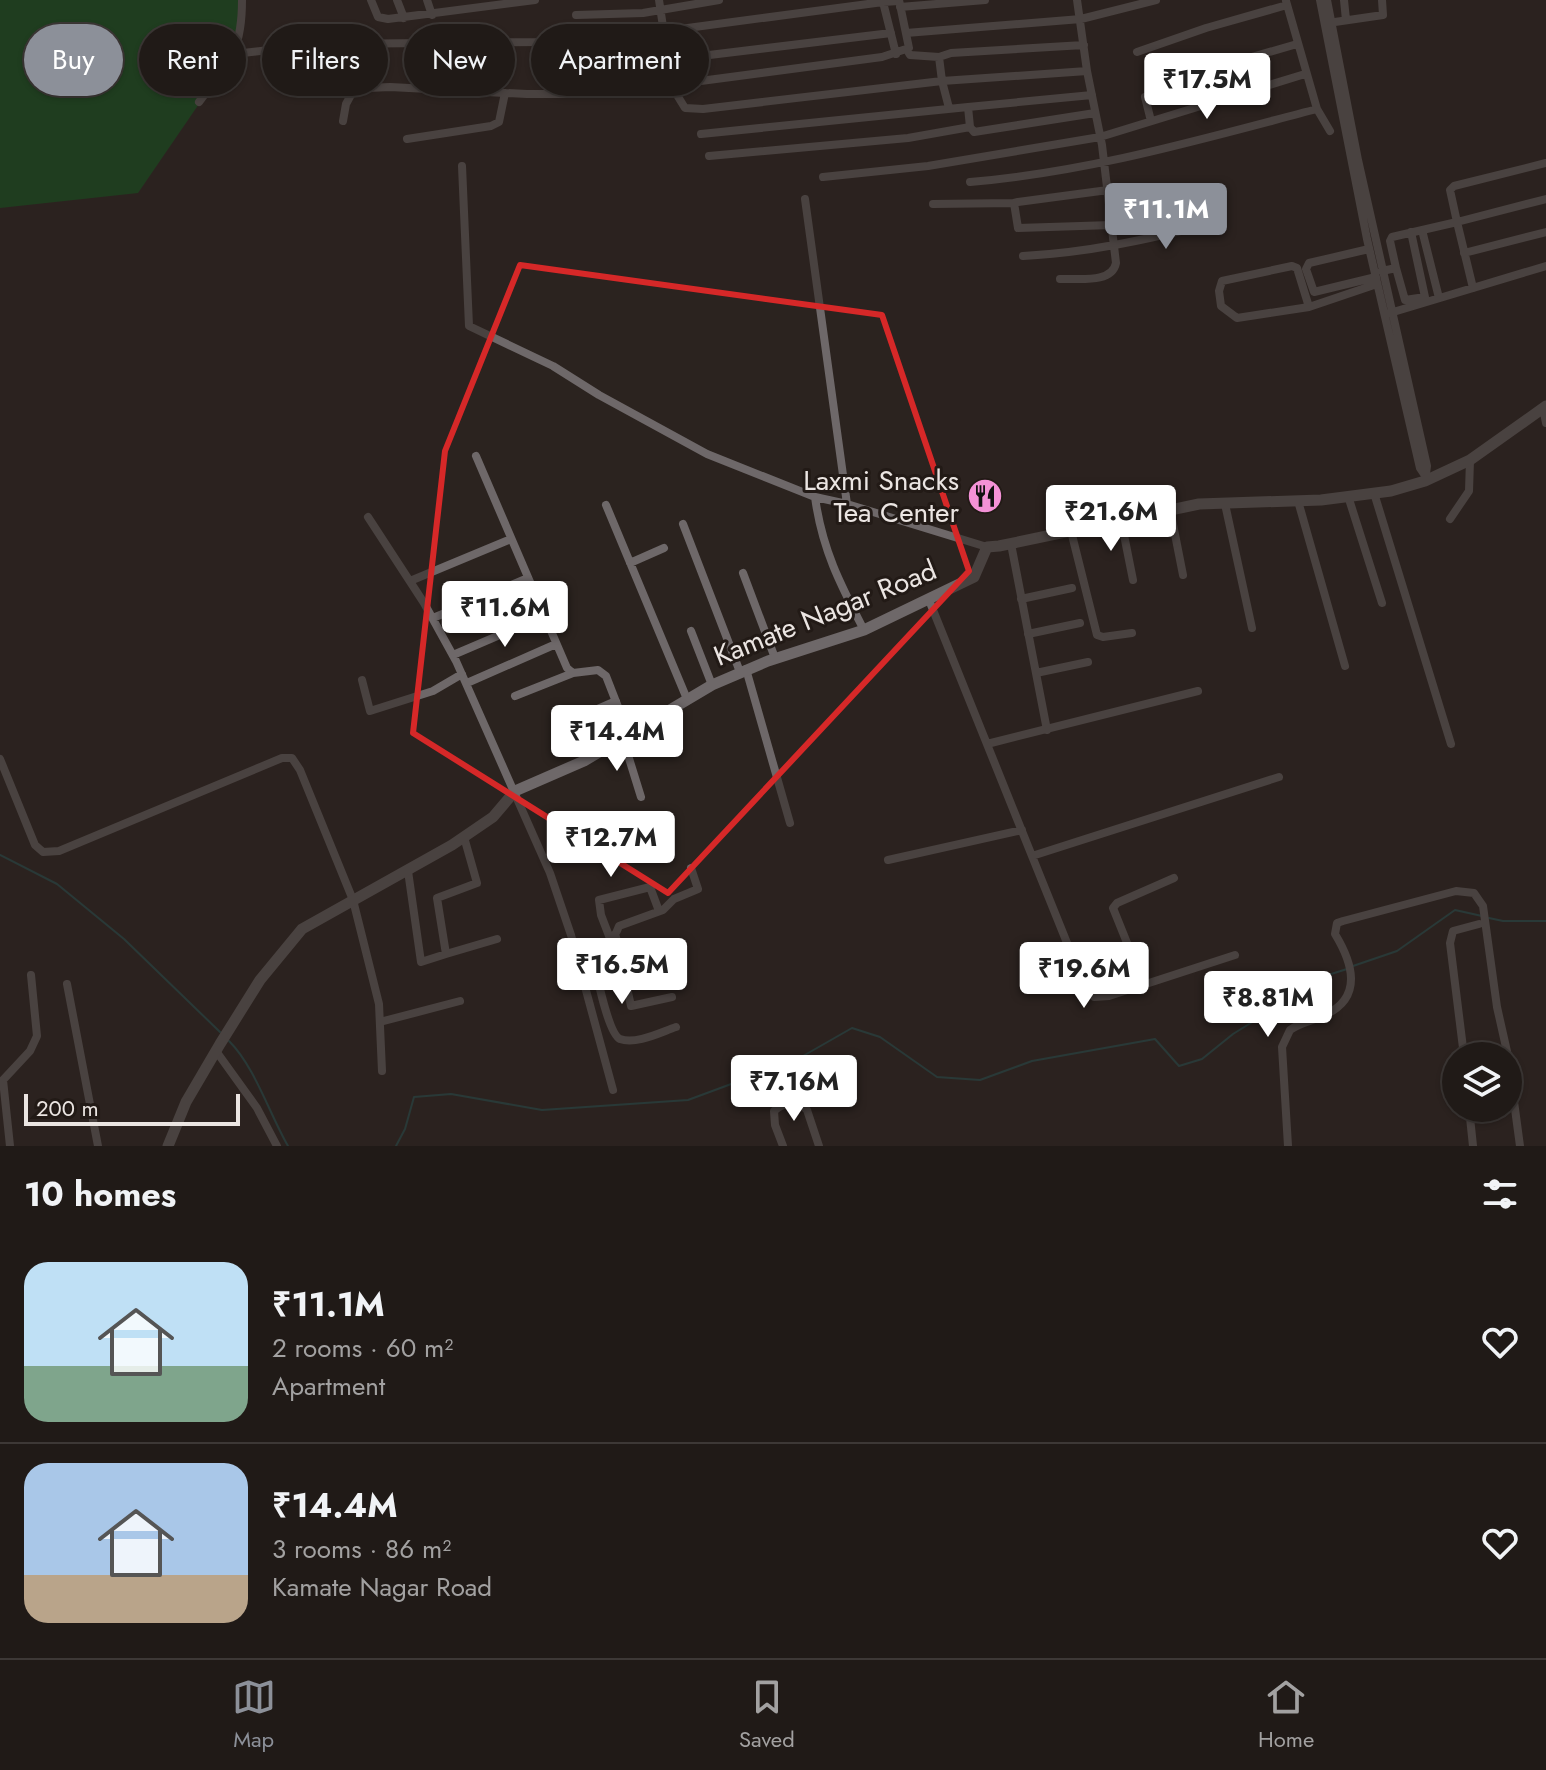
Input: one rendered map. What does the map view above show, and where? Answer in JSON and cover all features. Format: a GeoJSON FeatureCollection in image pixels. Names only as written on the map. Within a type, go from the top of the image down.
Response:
{"type":"FeatureCollection","features":[{"type":"Feature","properties":{"kind":"street"},"geometry":{"type":"LineString","coordinates":[[242,0],[242,24]]}},
{"type":"Feature","properties":{"kind":"street"},"geometry":{"type":"LineString","coordinates":[[371,0],[378,17],[388,19],[535,0]]}},
{"type":"Feature","properties":{"kind":"street"},"geometry":{"type":"LineString","coordinates":[[397,0],[404,18]]}},
{"type":"Feature","properties":{"kind":"street"},"geometry":{"type":"LineString","coordinates":[[427,0],[432,15]]}},
{"type":"Feature","properties":{"kind":"street"},"geometry":{"type":"LineString","coordinates":[[576,15],[643,13],[659,5],[719,0]]}},
{"type":"Feature","properties":{"kind":"street"},"geometry":{"type":"LineString","coordinates":[[709,26],[883,2],[985,0]]}},
{"type":"Feature","properties":{"kind":"street"},"geometry":{"type":"LineString","coordinates":[[1060,279],[1101,277],[1116,269],[1108,190],[1077,0]]}},
{"type":"Feature","properties":{"kind":"street"},"geometry":{"type":"LineString","coordinates":[[906,33],[1081,19],[1156,0]]}},
{"type":"Feature","properties":{"kind":"street"},"geometry":{"type":"LineString","coordinates":[[1320,0],[1388,314]]}},
{"type":"Feature","properties":{"kind":"street"},"geometry":{"type":"LineString","coordinates":[[1327,0],[1327,23],[1369,249],[1388,314],[1420,468],[1425,478]]}},
{"type":"Feature","properties":{"kind":"street"},"geometry":{"type":"LineString","coordinates":[[1344,0],[1346,20]]}},
{"type":"Feature","properties":{"kind":"street"},"geometry":{"type":"LineString","coordinates":[[1327,23],[1383,15],[1382,0]]}},
{"type":"Feature","properties":{"kind":"street"},"geometry":{"type":"LineString","coordinates":[[883,2],[896,54]]}},
{"type":"Feature","properties":{"kind":"street"},"geometry":{"type":"LineString","coordinates":[[899,3],[909,45],[907,50]]}},
{"type":"Feature","properties":{"kind":"street"},"geometry":{"type":"LineString","coordinates":[[1137,52],[1286,3],[1317,109],[1330,131]]}},
{"type":"Feature","properties":{"kind":"street"},"geometry":{"type":"LineString","coordinates":[[709,55],[891,33]]}},
{"type":"Feature","properties":{"kind":"street"},"geometry":{"type":"LineString","coordinates":[[246,53],[320,44],[531,42]]}},
{"type":"Feature","properties":{"kind":"street"},"geometry":{"type":"LineString","coordinates":[[1193,74],[1297,44]]}},
{"type":"Feature","properties":{"kind":"street"},"geometry":{"type":"LineString","coordinates":[[907,50],[910,55],[939,57],[951,53],[1084,45]]}},
{"type":"Feature","properties":{"kind":"street"},"geometry":{"type":"LineString","coordinates":[[709,82],[907,50]]}},
{"type":"Feature","properties":{"kind":"street"},"geometry":{"type":"LineString","coordinates":[[939,57],[949,108]]}},
{"type":"Feature","properties":{"kind":"street"},"geometry":{"type":"LineString","coordinates":[[678,96],[685,108],[703,109],[942,81],[1087,71]]}},
{"type":"Feature","properties":{"kind":"street"},"geometry":{"type":"LineString","coordinates":[[823,177],[944,164],[1100,137],[1305,74]]}},
{"type":"Feature","properties":{"kind":"street"},"geometry":{"type":"LineString","coordinates":[[343,121],[352,93],[368,88],[404,88]]}},
{"type":"Feature","properties":{"kind":"street"},"geometry":{"type":"LineString","coordinates":[[701,134],[1092,95]]}},
{"type":"Feature","properties":{"kind":"street"},"geometry":{"type":"LineString","coordinates":[[199,102],[203,96]]}},
{"type":"Feature","properties":{"kind":"street"},"geometry":{"type":"LineString","coordinates":[[407,139],[491,126],[499,122],[504,96]]}},
{"type":"Feature","properties":{"kind":"street"},"geometry":{"type":"LineString","coordinates":[[1145,97],[1151,121]]}},
{"type":"Feature","properties":{"kind":"street"},"geometry":{"type":"LineString","coordinates":[[968,107],[970,127],[974,132],[1095,113]]}},
{"type":"Feature","properties":{"kind":"street"},"geometry":{"type":"LineString","coordinates":[[970,182],[1104,164],[1317,109]]}},
{"type":"Feature","properties":{"kind":"street"},"geometry":{"type":"LineString","coordinates":[[709,156],[877,141],[970,127]]}},
{"type":"Feature","properties":{"kind":"street"},"geometry":{"type":"LineString","coordinates":[[1473,288],[1450,190],[1546,163]]}},
{"type":"Feature","properties":{"kind":"street"},"geometry":{"type":"LineString","coordinates":[[462,166],[469,326],[553,366],[707,454],[815,497],[987,547],[1199,504],[1298,501],[1374,493],[1470,460],[1544,407],[1546,423]]}},
{"type":"Feature","properties":{"kind":"street"},"geometry":{"type":"LineString","coordinates":[[933,204],[1014,203],[1108,190]]}},
{"type":"Feature","properties":{"kind":"street"},"geometry":{"type":"LineString","coordinates":[[805,199],[847,504]]}},
{"type":"Feature","properties":{"kind":"street"},"geometry":{"type":"LineString","coordinates":[[1411,232],[1425,297],[1405,300],[1390,238],[1411,232],[1457,222],[1546,199]]}},
{"type":"Feature","properties":{"kind":"street"},"geometry":{"type":"LineString","coordinates":[[1014,203],[1018,228],[1112,225]]}},
{"type":"Feature","properties":{"kind":"street"},"geometry":{"type":"LineString","coordinates":[[1023,256],[1064,254],[1114,246],[1210,224]]}},
{"type":"Feature","properties":{"kind":"street"},"geometry":{"type":"LineString","coordinates":[[1422,230],[1439,298]]}},
{"type":"Feature","properties":{"kind":"street"},"geometry":{"type":"LineString","coordinates":[[1464,253],[1546,232]]}},
{"type":"Feature","properties":{"kind":"street"},"geometry":{"type":"LineString","coordinates":[[1369,249],[1309,263],[1306,269],[1314,292],[1378,277]]}},
{"type":"Feature","properties":{"kind":"street"},"geometry":{"type":"LineString","coordinates":[[1309,307],[1297,268],[1292,266],[1222,281],[1219,291],[1221,306],[1237,318],[1309,307],[1396,268]]}},
{"type":"Feature","properties":{"kind":"street"},"geometry":{"type":"LineString","coordinates":[[1388,314],[1546,266]]}},
{"type":"Feature","properties":{"kind":"street"},"geometry":{"type":"LineString","coordinates":[[476,456],[556,644],[567,668],[573,673]]}},
{"type":"Feature","properties":{"kind":"street"},"geometry":{"type":"LineString","coordinates":[[1450,519],[1469,491],[1470,460]]}},
{"type":"Feature","properties":{"kind":"street"},"geometry":{"type":"LineString","coordinates":[[1374,493],[1451,744]]}},
{"type":"Feature","properties":{"kind":"street"},"geometry":{"type":"LineString","coordinates":[[1348,496],[1382,603]]}},
{"type":"Feature","properties":{"kind":"street"},"geometry":{"type":"LineString","coordinates":[[815,497],[825,547],[845,597],[864,630]]}},
{"type":"Feature","properties":{"kind":"street"},"geometry":{"type":"LineString","coordinates":[[1298,501],[1345,666]]}},
{"type":"Feature","properties":{"kind":"street"},"geometry":{"type":"LineString","coordinates":[[1225,504],[1252,628]]}},
{"type":"Feature","properties":{"kind":"street"},"geometry":{"type":"LineString","coordinates":[[606,505],[687,699]]}},
{"type":"Feature","properties":{"kind":"street"},"geometry":{"type":"LineString","coordinates":[[1170,509],[1183,575]]}},
{"type":"Feature","properties":{"kind":"street"},"geometry":{"type":"LineString","coordinates":[[368,517],[453,655],[515,791],[550,873],[576,953],[613,1090]]}},
{"type":"Feature","properties":{"kind":"street"},"geometry":{"type":"LineString","coordinates":[[1121,520],[1133,580]]}},
{"type":"Feature","properties":{"kind":"street"},"geometry":{"type":"LineString","coordinates":[[683,524],[743,671],[790,823]]}},
{"type":"Feature","properties":{"kind":"street"},"geometry":{"type":"LineString","coordinates":[[1071,531],[1097,635],[1132,633]]}},
{"type":"Feature","properties":{"kind":"street"},"geometry":{"type":"LineString","coordinates":[[410,581],[511,539]]}},
{"type":"Feature","properties":{"kind":"street"},"geometry":{"type":"LineString","coordinates":[[1011,544],[1047,730]]}},
{"type":"Feature","properties":{"kind":"street","name":"Kamate Nagar Road"},"geometry":{"type":"LineString","coordinates":[[168,1146],[186,1102],[216,1051],[260,980],[302,929],[464,837],[493,817],[515,791],[584,761],[712,685],[775,658],[864,630],[974,577],[987,547]]}},
{"type":"Feature","properties":{"kind":"street"},"geometry":{"type":"LineString","coordinates":[[630,563],[664,548]]}},
{"type":"Feature","properties":{"kind":"street"},"geometry":{"type":"LineString","coordinates":[[743,573],[775,658]]}},
{"type":"Feature","properties":{"kind":"street"},"geometry":{"type":"LineString","coordinates":[[433,618],[528,578]]}},
{"type":"Feature","properties":{"kind":"street"},"geometry":{"type":"LineString","coordinates":[[1021,599],[1072,588]]}},
{"type":"Feature","properties":{"kind":"street"},"geometry":{"type":"LineString","coordinates":[[929,600],[1089,994],[1101,998],[1235,955]]}},
{"type":"Feature","properties":{"kind":"street"},"geometry":{"type":"LineString","coordinates":[[453,655],[544,616]]}},
{"type":"Feature","properties":{"kind":"street"},"geometry":{"type":"LineString","coordinates":[[1028,634],[1080,623]]}},
{"type":"Feature","properties":{"kind":"street"},"geometry":{"type":"LineString","coordinates":[[691,631],[712,685]]}},
{"type":"Feature","properties":{"kind":"street"},"geometry":{"type":"LineString","coordinates":[[362,680],[370,711],[433,691],[556,644]]}},
{"type":"Feature","properties":{"kind":"street"},"geometry":{"type":"LineString","coordinates":[[1036,673],[1088,662]]}},
{"type":"Feature","properties":{"kind":"street"},"geometry":{"type":"LineString","coordinates":[[515,696],[573,673],[598,670],[604,673],[616,701],[641,797]]}},
{"type":"Feature","properties":{"kind":"street"},"geometry":{"type":"LineString","coordinates":[[987,744],[1198,691]]}},
{"type":"Feature","properties":{"kind":"street"},"geometry":{"type":"LineString","coordinates":[[593,711],[616,701]]}},
{"type":"Feature","properties":{"kind":"street"},"geometry":{"type":"LineString","coordinates":[[0,759],[35,845],[43,852],[59,851],[282,758],[292,758],[300,770],[353,900],[374,981],[382,1071]]}},
{"type":"Feature","properties":{"kind":"street"},"geometry":{"type":"LineString","coordinates":[[1032,856],[1279,777]]}},
{"type":"Feature","properties":{"kind":"street"},"geometry":{"type":"LineString","coordinates":[[888,860],[1022,830]]}},
{"type":"Feature","properties":{"kind":"street"},"geometry":{"type":"LineString","coordinates":[[446,954],[437,898],[477,883],[464,837]]}},
{"type":"Feature","properties":{"kind":"street"},"geometry":{"type":"LineString","coordinates":[[576,953],[614,939],[619,926],[659,911],[674,899],[698,889],[691,868]]}},
{"type":"Feature","properties":{"kind":"street"},"geometry":{"type":"LineString","coordinates":[[408,871],[421,962],[497,939]]}},
{"type":"Feature","properties":{"kind":"street"},"geometry":{"type":"LineString","coordinates":[[1144,985],[1113,908],[1117,903],[1174,878]]}},
{"type":"Feature","properties":{"kind":"street"},"geometry":{"type":"LineString","coordinates":[[659,911],[650,887],[599,900],[598,906],[614,939],[631,1006],[672,997]]}},
{"type":"Feature","properties":{"kind":"street"},"geometry":{"type":"LineString","coordinates":[[1288,1146],[1282,1047],[1285,1038],[1298,1025],[1338,1008],[1348,994],[1351,966],[1335,934],[1337,923],[1466,890],[1479,898],[1505,1042]]}},
{"type":"Feature","properties":{"kind":"street"},"geometry":{"type":"LineString","coordinates":[[1462,1042],[1450,943],[1453,931],[1483,919]]}},
{"type":"Feature","properties":{"kind":"street"},"geometry":{"type":"LineString","coordinates":[[591,949],[608,1018],[616,1036],[622,1040],[635,1040],[676,1027]]}},
{"type":"Feature","properties":{"kind":"street"},"geometry":{"type":"LineString","coordinates":[[10,1146],[1,1076],[30,1051],[37,1036],[31,975]]}},
{"type":"Feature","properties":{"kind":"street"},"geometry":{"type":"LineString","coordinates":[[67,984],[98,1146]]}},
{"type":"Feature","properties":{"kind":"street"},"geometry":{"type":"LineString","coordinates":[[380,1022],[460,1001]]}},
{"type":"Feature","properties":{"kind":"street"},"geometry":{"type":"LineString","coordinates":[[216,1051],[257,1108],[277,1146]]}},
{"type":"Feature","properties":{"kind":"street"},"geometry":{"type":"LineString","coordinates":[[783,1146],[775,1125],[774,1111],[795,1103],[807,1110],[819,1146]]}},
{"type":"Feature","properties":{"kind":"street"},"geometry":{"type":"LineString","coordinates":[[1470,1122],[1473,1146]]}},
{"type":"Feature","properties":{"kind":"street"},"geometry":{"type":"LineString","coordinates":[[1517,1122],[1520,1146]]}},
{"type":"Feature","properties":{"kind":"highlighted area"},"geometry":{"type":"Polygon","coordinates":[[[520,265],[882,315],[969,571],[668,893],[413,733],[445,451],[520,265]]]}},
{"type":"Feature","properties":{"kind":"green space"},"geometry":{"type":"Polygon","coordinates":[[[0,0],[239,0],[240,24],[139,24],[139,96],[204,96],[138,193],[0,208],[0,0]]]}},
{"type":"Feature","properties":{"kind":"waterway"},"geometry":{"type":"LineString","coordinates":[[0,855],[57,884],[124,939],[220,1032]]}},
{"type":"Feature","properties":{"kind":"waterway"},"geometry":{"type":"LineString","coordinates":[[1353,966],[1397,951],[1455,910],[1482,916]]}},
{"type":"Feature","properties":{"kind":"waterway"},"geometry":{"type":"LineString","coordinates":[[1489,918],[1546,921]]}},
{"type":"Feature","properties":{"kind":"waterway"},"geometry":{"type":"LineString","coordinates":[[396,1146],[405,1129],[414,1097],[451,1094],[542,1110],[688,1100],[796,1060],[852,1028],[880,1037],[937,1077],[980,1080],[1032,1061],[1155,1039],[1179,1066],[1202,1059],[1233,1034],[1328,975],[1347,969]]}},
{"type":"Feature","properties":{"kind":"waterway"},"geometry":{"type":"LineString","coordinates":[[229,1041],[247,1064],[288,1146]]}},
{"type":"Feature","properties":{"kind":"place","name":"Laxmi Snacks Tea Center"},"geometry":{"type":"Point","coordinates":[985,496]}}]}
